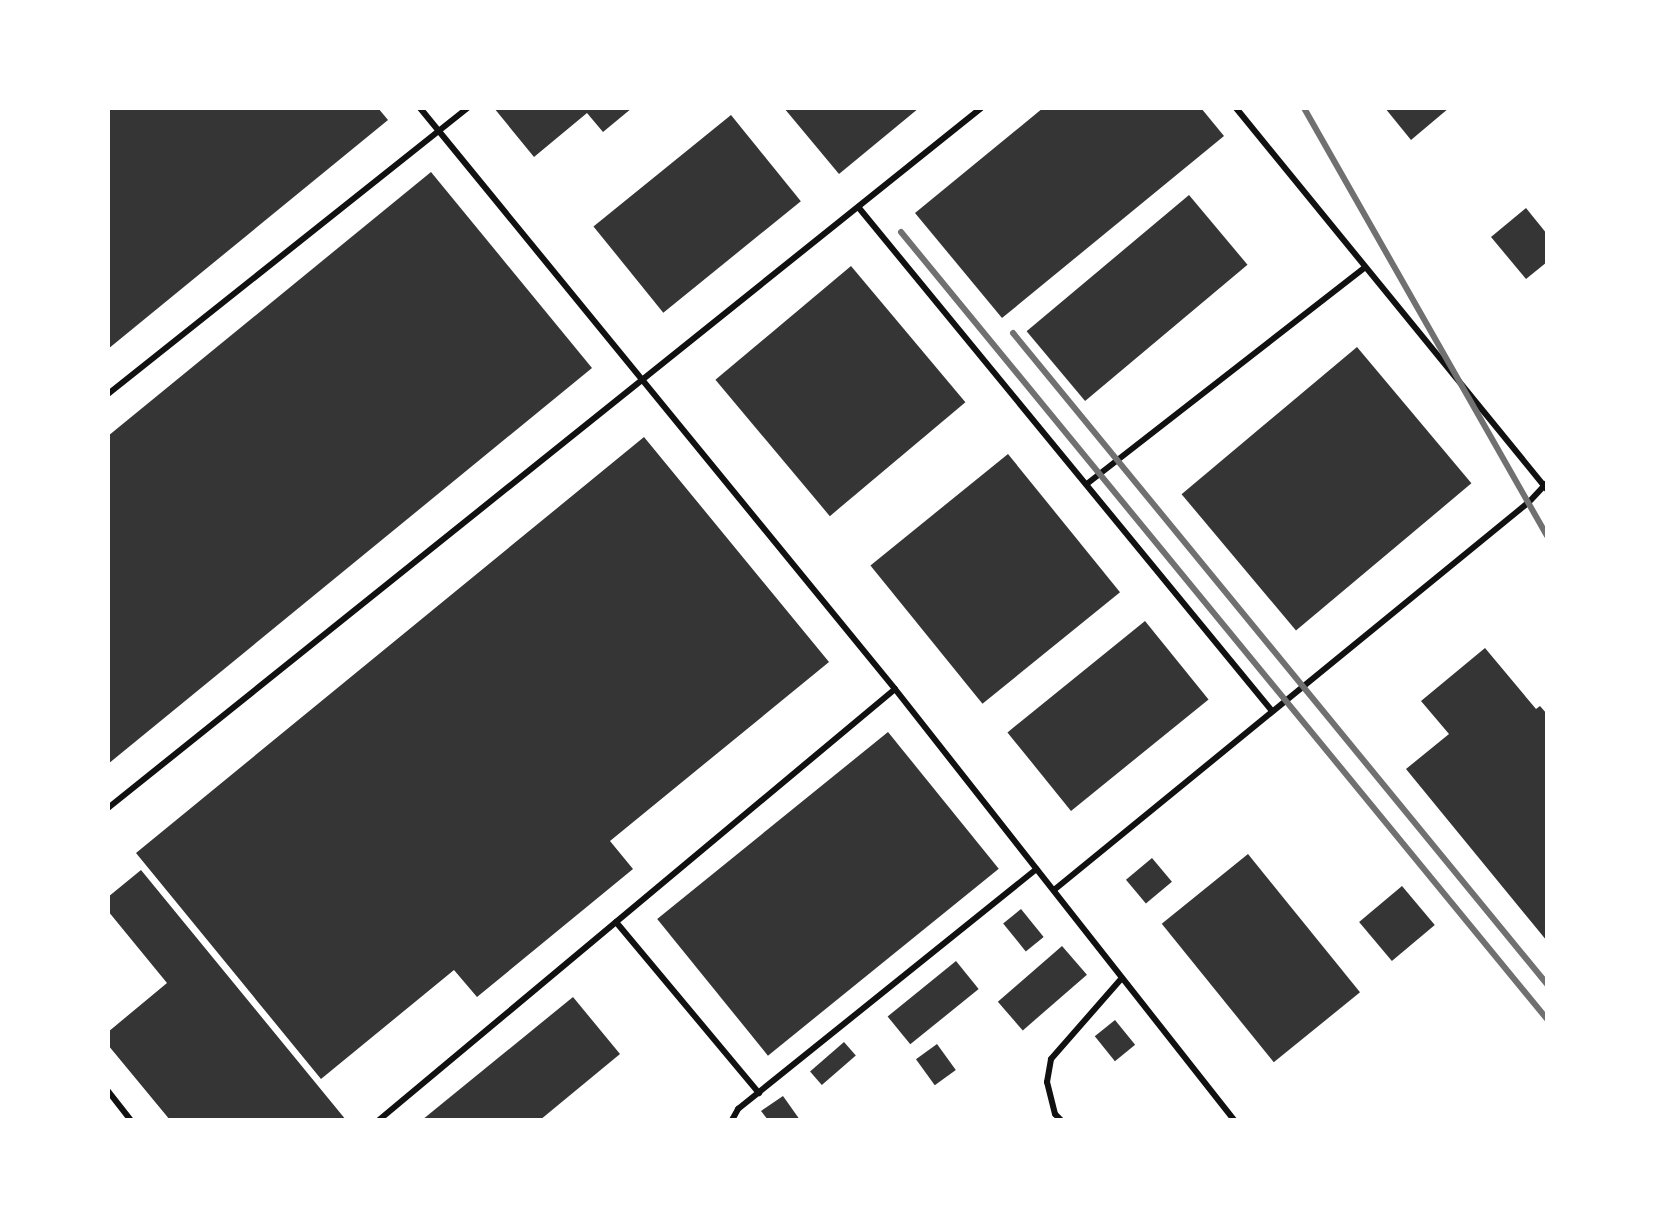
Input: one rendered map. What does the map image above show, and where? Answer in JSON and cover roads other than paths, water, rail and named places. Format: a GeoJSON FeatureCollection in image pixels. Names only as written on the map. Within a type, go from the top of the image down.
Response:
{"type":"FeatureCollection","features":[{"type":"Feature","properties":{"kind":"lane"},"geometry":{"type":"LineString","coordinates":[[420,108],[895,689],[1234,1120]]}},
{"type":"Feature","properties":{"kind":"lane"},"geometry":{"type":"LineString","coordinates":[[108,394],[467,108]]}},
{"type":"Feature","properties":{"kind":"lane"},"geometry":{"type":"LineString","coordinates":[[108,808],[981,108]]}},
{"type":"Feature","properties":{"kind":"lane"},"geometry":{"type":"LineString","coordinates":[[1054,890],[1546,486],[1236,108]]}},
{"type":"Feature","properties":{"kind":"lane"},"geometry":{"type":"LineString","coordinates":[[859,208],[1088,483],[1272,711]]}},
{"type":"Feature","properties":{"kind":"lane"},"geometry":{"type":"LineString","coordinates":[[1088,483],[1365,267]]}},
{"type":"Feature","properties":{"kind":"lane"},"geometry":{"type":"LineString","coordinates":[[379,1120],[895,689]]}},
{"type":"Feature","properties":{"kind":"lane"},"geometry":{"type":"LineString","coordinates":[[732,1120],[738,1109],[1036,869]]}},
{"type":"Feature","properties":{"kind":"lane"},"geometry":{"type":"LineString","coordinates":[[616,922],[759,1093]]}},
{"type":"Feature","properties":{"kind":"lane"},"geometry":{"type":"LineString","coordinates":[[1061,1120],[1055,1114],[1047,1082],[1051,1059],[1121,979]]}},
{"type":"Feature","properties":{"kind":"lane"},"geometry":{"type":"LineString","coordinates":[[108,1091],[131,1120]]}},
{"type":"Feature","properties":{"kind":"railway"},"geometry":{"type":"LineString","coordinates":[[1304,108],[1547,536]]}},
{"type":"Feature","properties":{"kind":"railway"},"geometry":{"type":"LineString","coordinates":[[901,232],[1547,1019]]}},
{"type":"Feature","properties":{"kind":"railway"},"geometry":{"type":"LineString","coordinates":[[1013,333],[1547,984]]}}]}
